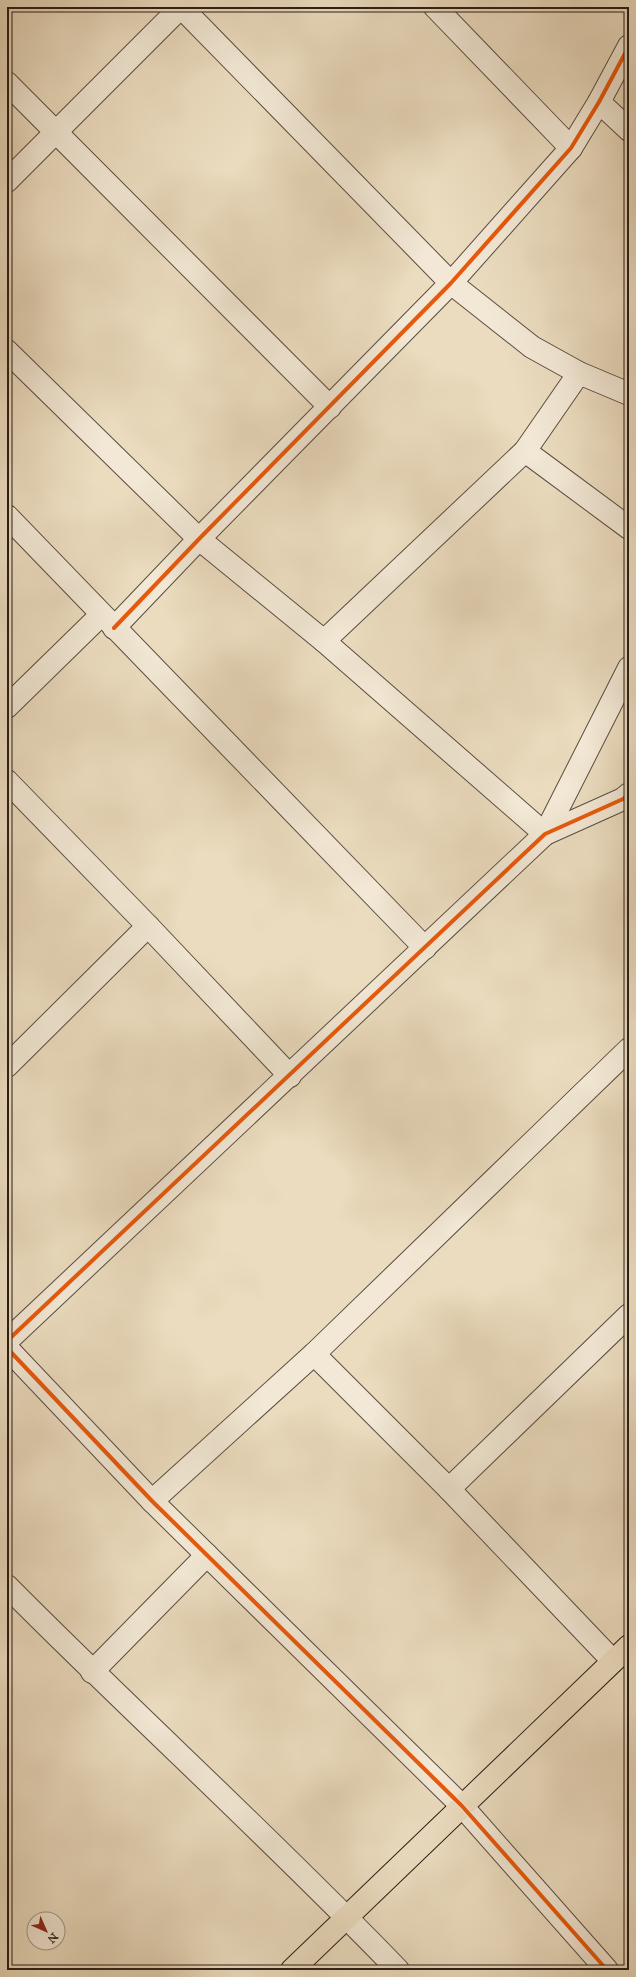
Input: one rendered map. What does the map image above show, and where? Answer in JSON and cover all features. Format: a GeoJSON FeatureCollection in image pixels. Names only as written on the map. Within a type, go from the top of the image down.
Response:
{"type":"FeatureCollection","features":[{"type":"Feature","properties":{"kind":"highway"},"geometry":{"type":"LineString","coordinates":[[292,1970],[348,1918],[629,1646]]}},
{"type":"Feature","properties":{"kind":"street"},"geometry":{"type":"LineString","coordinates":[[7,181],[181,7],[451,283],[532,347],[579,373],[629,394]]}},
{"type":"Feature","properties":{"kind":"street"},"geometry":{"type":"LineString","coordinates":[[435,7],[571,148]]}},
{"type":"Feature","properties":{"kind":"street"},"geometry":{"type":"LineString","coordinates":[[7,708],[108,622],[199,540],[451,283],[571,148],[599,102],[629,46]]}},
{"type":"Feature","properties":{"kind":"street"},"geometry":{"type":"LineString","coordinates":[[7,83],[55,133],[330,407]]}},
{"type":"Feature","properties":{"kind":"street"},"geometry":{"type":"LineString","coordinates":[[599,102],[629,130]]}},
{"type":"Feature","properties":{"kind":"street"},"geometry":{"type":"LineString","coordinates":[[7,351],[199,540],[324,641],[545,834]]}},
{"type":"Feature","properties":{"kind":"street"},"geometry":{"type":"LineString","coordinates":[[324,641],[525,451],[579,373]]}},
{"type":"Feature","properties":{"kind":"street"},"geometry":{"type":"LineString","coordinates":[[525,451],[629,528]]}},
{"type":"Feature","properties":{"kind":"street"},"geometry":{"type":"LineString","coordinates":[[7,516],[425,948]]}},
{"type":"Feature","properties":{"kind":"street"},"geometry":{"type":"LineString","coordinates":[[545,834],[629,668]]}},
{"type":"Feature","properties":{"kind":"street"},"geometry":{"type":"LineString","coordinates":[[7,781],[148,926],[290,1076]]}},
{"type":"Feature","properties":{"kind":"street"},"geometry":{"type":"LineString","coordinates":[[7,1341],[290,1076],[545,834],[616,802],[629,794]]}},
{"type":"Feature","properties":{"kind":"street"},"geometry":{"type":"LineString","coordinates":[[11,1055],[148,926]]}},
{"type":"Feature","properties":{"kind":"street"},"geometry":{"type":"LineString","coordinates":[[152,1501],[314,1354],[629,1049]]}},
{"type":"Feature","properties":{"kind":"street"},"geometry":{"type":"LineString","coordinates":[[449,1490],[629,1315]]}},
{"type":"Feature","properties":{"kind":"street"},"geometry":{"type":"LineString","coordinates":[[7,1348],[152,1501],[462,1806],[607,1970]]}},
{"type":"Feature","properties":{"kind":"street"},"geometry":{"type":"LineString","coordinates":[[314,1354],[449,1490],[614,1661]]}},
{"type":"Feature","properties":{"kind":"street"},"geometry":{"type":"LineString","coordinates":[[92,1672],[207,1555]]}},
{"type":"Feature","properties":{"kind":"street"},"geometry":{"type":"LineString","coordinates":[[7,1586],[92,1672],[348,1918],[398,1970]]}},
{"type":"Feature","properties":{"kind":"cycle path"},"geometry":{"type":"LineString","coordinates":[[114,628],[199,539],[451,283],[571,148],[599,102],[629,46]]}},
{"type":"Feature","properties":{"kind":"cycle path"},"geometry":{"type":"LineString","coordinates":[[7,1341],[545,834],[623,799],[629,794]]}},
{"type":"Feature","properties":{"kind":"cycle path"},"geometry":{"type":"LineString","coordinates":[[7,1348],[152,1501],[462,1806],[607,1970]]}}]}
